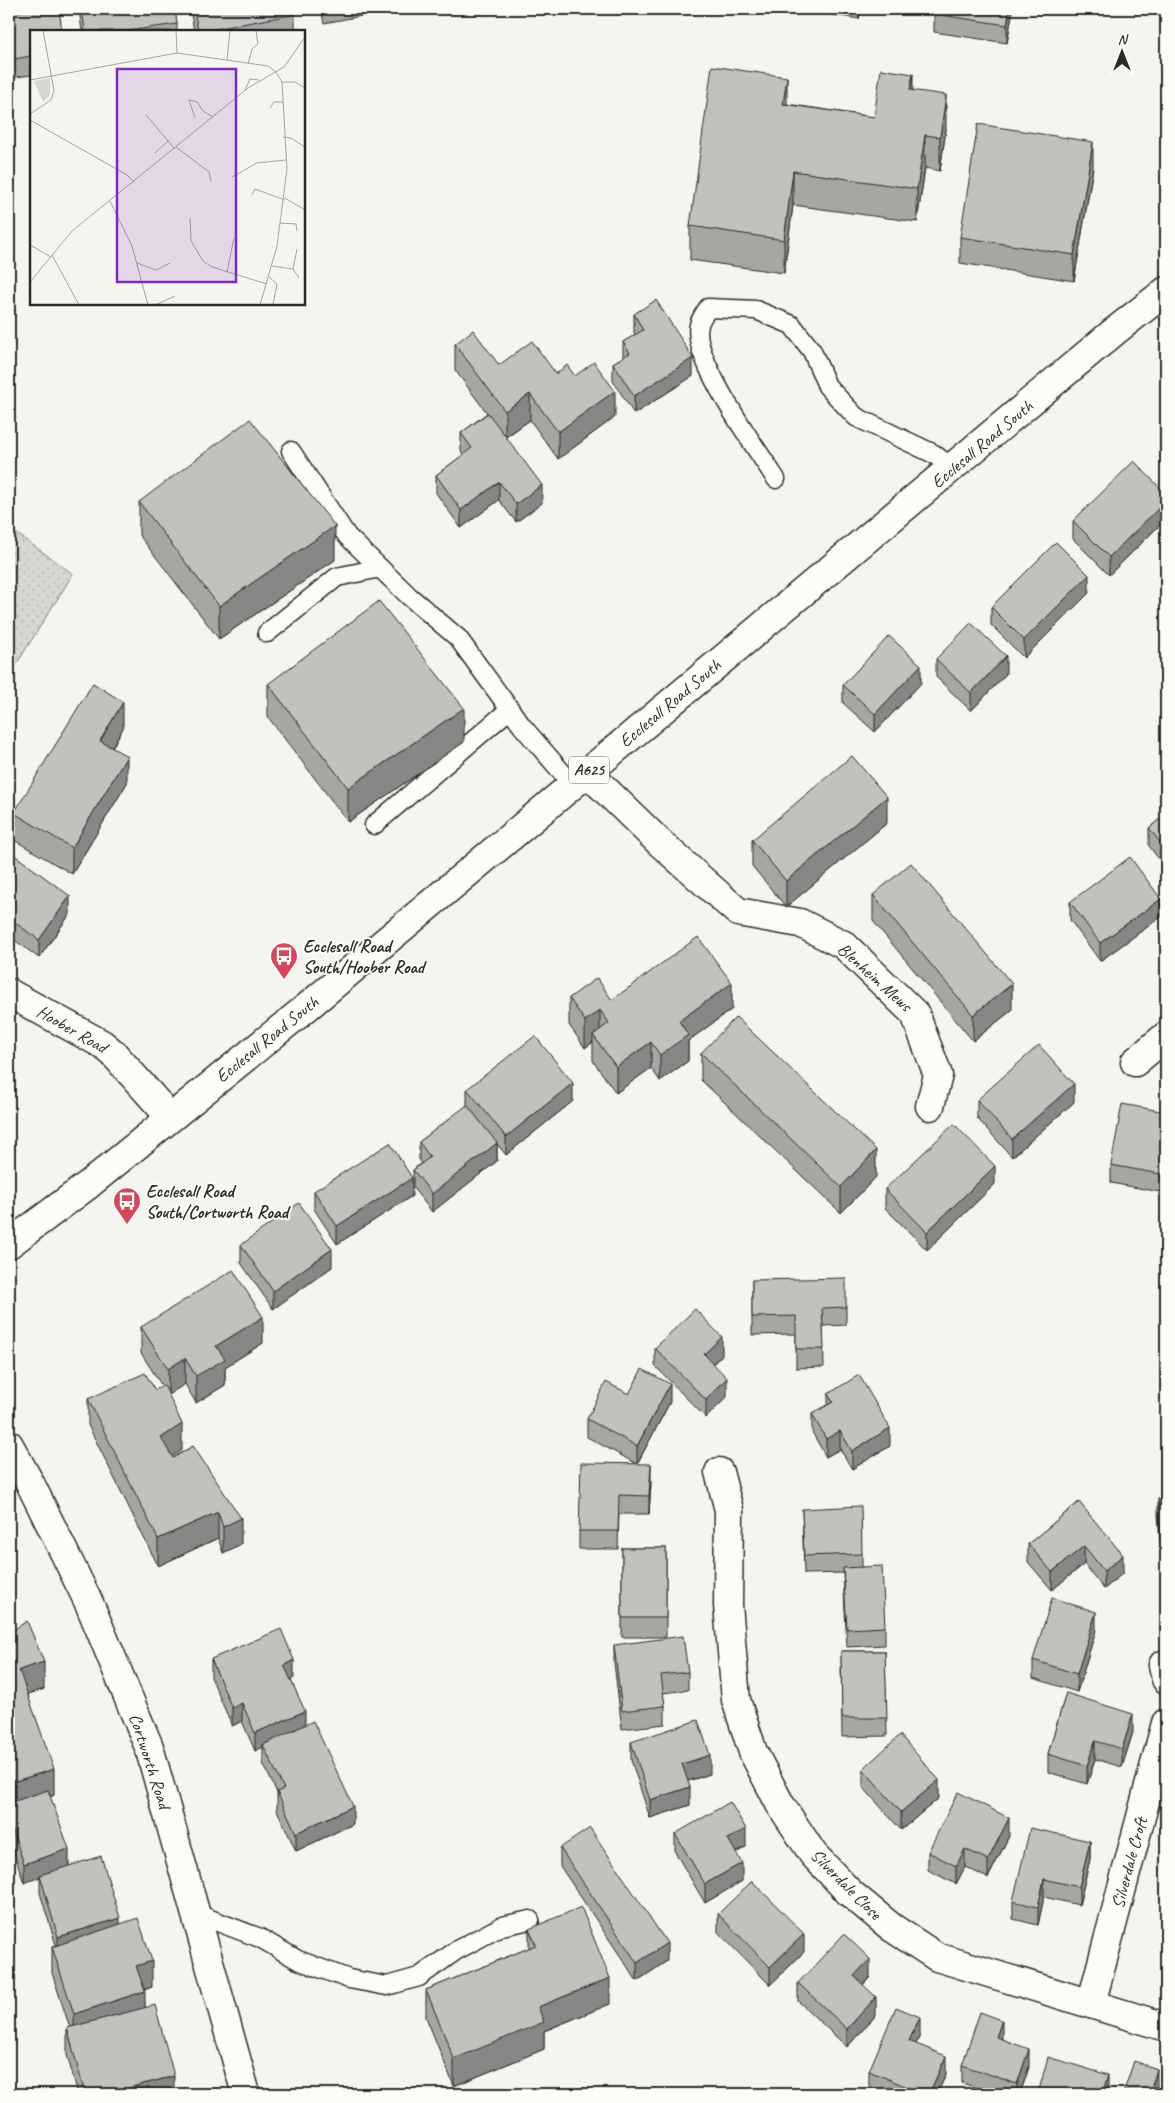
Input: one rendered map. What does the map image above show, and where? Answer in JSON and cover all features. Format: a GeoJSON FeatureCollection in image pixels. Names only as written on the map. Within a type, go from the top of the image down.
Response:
{"type":"FeatureCollection","features":[{"type":"Feature","properties":{"kind":"street","name":"Ecclesall Road South"},"geometry":{"type":"LineString","coordinates":[[9,1244],[88,1185],[306,1008],[1166,290]]}},
{"type":"Feature","properties":{"kind":"street","name":"Blenheim Mews"},"geometry":{"type":"LineString","coordinates":[[580,778],[659,842],[738,912],[800,923],[844,945],[915,1014],[938,1075],[930,1106]]}},
{"type":"Feature","properties":{"kind":"street","name":"Hoober Road"},"geometry":{"type":"LineString","coordinates":[[9,994],[102,1044],[113,1053],[170,1117]]}},
{"type":"Feature","properties":{"kind":"street"},"geometry":{"type":"LineString","coordinates":[[1135,1062],[1166,1036]]}},
{"type":"Feature","properties":{"kind":"street","name":"Cortworth Road"},"geometry":{"type":"LineString","coordinates":[[9,1445],[30,1483],[89,1603],[149,1748],[246,2094]]}},
{"type":"Feature","properties":{"kind":"street","name":"Silverdale Close"},"geometry":{"type":"LineString","coordinates":[[719,1472],[729,1510],[728,1605],[736,1700],[753,1752],[780,1804],[813,1854],[850,1893],[891,1927],[937,1956],[1166,2027]]}},
{"type":"Feature","properties":{"kind":"street","name":"Silverdale Croft"},"geometry":{"type":"LineString","coordinates":[[1091,2004],[1166,1722]]}},
{"type":"Feature","properties":{"kind":"lane"},"geometry":{"type":"LineString","coordinates":[[776,478],[717,386],[701,351],[698,325],[708,308],[756,310],[792,325],[812,351],[827,386],[856,417],[934,454],[952,469]]}},
{"type":"Feature","properties":{"kind":"lane"},"geometry":{"type":"LineString","coordinates":[[291,451],[347,536],[458,638],[510,709],[580,778]]}},
{"type":"Feature","properties":{"kind":"lane"},"geometry":{"type":"LineString","coordinates":[[267,633],[337,577],[380,568]]}},
{"type":"Feature","properties":{"kind":"lane"},"geometry":{"type":"LineString","coordinates":[[374,825],[510,709]]}},
{"type":"Feature","properties":{"kind":"lane"},"geometry":{"type":"LineString","coordinates":[[197,1914],[260,1938],[298,1960],[349,1979],[387,1986],[419,1976],[457,1950],[502,1926],[530,1920]]}},
{"type":"Feature","properties":{"kind":"shaded area"},"geometry":{"type":"Polygon","coordinates":[[[9,528],[73,574],[9,676],[9,528]]]}},
{"type":"Feature","properties":{"kind":"building"},"geometry":{"type":"Polygon","coordinates":[[[33,9],[59,9],[62,30],[30,30],[30,56],[9,60],[9,13],[33,9]]]}},
{"type":"Feature","properties":{"kind":"building"},"geometry":{"type":"Polygon","coordinates":[[[82,9],[175,9],[177,24],[134,30],[85,30],[82,9]]]}},
{"type":"Feature","properties":{"kind":"building"},"geometry":{"type":"Polygon","coordinates":[[[194,9],[294,9],[295,14],[210,30],[198,30],[194,9]]]}},
{"type":"Feature","properties":{"kind":"building"},"geometry":{"type":"Polygon","coordinates":[[[935,9],[1010,9],[1007,25],[934,14],[935,9]]]}},
{"type":"Feature","properties":{"kind":"building"},"geometry":{"type":"Polygon","coordinates":[[[712,66],[787,77],[783,104],[874,117],[881,69],[913,74],[910,90],[946,95],[940,137],[925,135],[917,189],[793,171],[784,240],[690,226],[712,66]]]}},
{"type":"Feature","properties":{"kind":"building"},"geometry":{"type":"Polygon","coordinates":[[[978,124],[1093,142],[1074,255],[960,237],[978,124]]]}},
{"type":"Feature","properties":{"kind":"building"},"geometry":{"type":"Polygon","coordinates":[[[656,300],[693,358],[634,396],[613,363],[630,353],[623,342],[643,330],[634,314],[656,300]]]}},
{"type":"Feature","properties":{"kind":"building"},"geometry":{"type":"Polygon","coordinates":[[[473,330],[499,365],[532,341],[556,374],[567,365],[575,376],[594,362],[615,391],[558,432],[530,394],[505,411],[455,344],[473,330]]]}},
{"type":"Feature","properties":{"kind":"building"},"geometry":{"type":"Polygon","coordinates":[[[488,413],[542,485],[516,504],[499,482],[461,510],[436,475],[472,448],[461,433],[488,413]]]}},
{"type":"Feature","properties":{"kind":"building"},"geometry":{"type":"Polygon","coordinates":[[[250,419],[335,526],[219,606],[139,502],[250,419]]]}},
{"type":"Feature","properties":{"kind":"building"},"geometry":{"type":"Polygon","coordinates":[[[1166,421],[1166,433],[1160,426],[1166,421]]]}},
{"type":"Feature","properties":{"kind":"building"},"geometry":{"type":"Polygon","coordinates":[[[1134,461],[1166,494],[1166,501],[1109,557],[1073,521],[1134,461]]]}},
{"type":"Feature","properties":{"kind":"building"},"geometry":{"type":"Polygon","coordinates":[[[1056,542],[1089,575],[1024,640],[991,607],[1056,542]]]}},
{"type":"Feature","properties":{"kind":"building"},"geometry":{"type":"Polygon","coordinates":[[[379,601],[464,708],[348,788],[268,684],[379,601]]]}},
{"type":"Feature","properties":{"kind":"building"},"geometry":{"type":"Polygon","coordinates":[[[971,623],[1006,656],[971,693],[936,659],[971,623]]]}},
{"type":"Feature","properties":{"kind":"building"},"geometry":{"type":"Polygon","coordinates":[[[889,636],[921,665],[875,714],[843,685],[889,636]]]}},
{"type":"Feature","properties":{"kind":"building"},"geometry":{"type":"Polygon","coordinates":[[[93,683],[123,702],[100,741],[127,756],[72,848],[14,813],[93,683]]]}},
{"type":"Feature","properties":{"kind":"building"},"geometry":{"type":"Polygon","coordinates":[[[852,756],[887,797],[786,881],[752,840],[852,756]]]}},
{"type":"Feature","properties":{"kind":"building"},"geometry":{"type":"Polygon","coordinates":[[[1166,814],[1166,850],[1149,828],[1166,814]]]}},
{"type":"Feature","properties":{"kind":"building"},"geometry":{"type":"Polygon","coordinates":[[[9,851],[70,896],[39,940],[9,918],[9,851]]]}},
{"type":"Feature","properties":{"kind":"building"},"geometry":{"type":"Polygon","coordinates":[[[1130,857],[1161,899],[1100,943],[1070,902],[1130,857]]]}},
{"type":"Feature","properties":{"kind":"building"},"geometry":{"type":"Polygon","coordinates":[[[911,863],[1012,984],[973,1015],[873,895],[911,863]]]}},
{"type":"Feature","properties":{"kind":"building"},"geometry":{"type":"Polygon","coordinates":[[[698,937],[732,983],[679,1021],[688,1035],[660,1055],[651,1042],[616,1067],[593,1035],[609,1023],[600,1010],[585,1021],[569,998],[597,978],[612,1000],[698,937]]]}},
{"type":"Feature","properties":{"kind":"building"},"geometry":{"type":"Polygon","coordinates":[[[736,1017],[876,1150],[841,1187],[701,1053],[736,1017]]]}},
{"type":"Feature","properties":{"kind":"building"},"geometry":{"type":"Polygon","coordinates":[[[535,1036],[573,1083],[506,1137],[467,1089],[535,1036]]]}},
{"type":"Feature","properties":{"kind":"building"},"geometry":{"type":"Polygon","coordinates":[[[1039,1045],[1074,1084],[1012,1139],[977,1100],[1039,1045]]]}},
{"type":"Feature","properties":{"kind":"building"},"geometry":{"type":"Polygon","coordinates":[[[1122,1104],[1166,1112],[1166,1175],[1111,1165],[1122,1104]]]}},
{"type":"Feature","properties":{"kind":"building"},"geometry":{"type":"Polygon","coordinates":[[[467,1105],[497,1143],[432,1194],[413,1170],[430,1157],[419,1142],[467,1105]]]}},
{"type":"Feature","properties":{"kind":"building"},"geometry":{"type":"Polygon","coordinates":[[[954,1124],[995,1166],[927,1232],[885,1189],[954,1124]]]}},
{"type":"Feature","properties":{"kind":"building"},"geometry":{"type":"Polygon","coordinates":[[[390,1143],[412,1178],[337,1226],[314,1191],[390,1143]]]}},
{"type":"Feature","properties":{"kind":"building"},"geometry":{"type":"Polygon","coordinates":[[[299,1203],[332,1249],[273,1291],[241,1245],[299,1203]]]}},
{"type":"Feature","properties":{"kind":"building"},"geometry":{"type":"Polygon","coordinates":[[[233,1270],[263,1317],[216,1346],[225,1359],[196,1376],[185,1358],[168,1369],[141,1327],[233,1270]]]}},
{"type":"Feature","properties":{"kind":"building"},"geometry":{"type":"Polygon","coordinates":[[[846,1278],[846,1307],[822,1308],[824,1349],[796,1349],[796,1316],[752,1317],[752,1280],[846,1278]]]}},
{"type":"Feature","properties":{"kind":"building"},"geometry":{"type":"Polygon","coordinates":[[[695,1309],[722,1337],[704,1354],[727,1378],[706,1400],[655,1348],[695,1309]]]}},
{"type":"Feature","properties":{"kind":"building"},"geometry":{"type":"Polygon","coordinates":[[[642,1369],[670,1384],[637,1446],[587,1419],[606,1382],[629,1394],[642,1369]]]}},
{"type":"Feature","properties":{"kind":"building"},"geometry":{"type":"Polygon","coordinates":[[[145,1373],[155,1390],[164,1385],[182,1424],[161,1438],[173,1458],[193,1446],[241,1518],[223,1527],[218,1512],[158,1539],[88,1399],[145,1373]]]}},
{"type":"Feature","properties":{"kind":"building"},"geometry":{"type":"Polygon","coordinates":[[[859,1375],[890,1428],[852,1451],[840,1431],[826,1439],[812,1414],[833,1402],[828,1394],[859,1375]]]}},
{"type":"Feature","properties":{"kind":"building"},"geometry":{"type":"Polygon","coordinates":[[[581,1463],[651,1464],[649,1496],[619,1495],[618,1531],[579,1531],[581,1463]]]}},
{"type":"Feature","properties":{"kind":"building"},"geometry":{"type":"Polygon","coordinates":[[[1166,1497],[1166,1537],[1161,1537],[1158,1498],[1166,1497]]]}},
{"type":"Feature","properties":{"kind":"building"},"geometry":{"type":"Polygon","coordinates":[[[1079,1502],[1123,1555],[1104,1571],[1084,1546],[1052,1572],[1028,1544],[1079,1502]]]}},
{"type":"Feature","properties":{"kind":"building"},"geometry":{"type":"Polygon","coordinates":[[[861,1506],[862,1554],[804,1556],[802,1509],[861,1506]]]}},
{"type":"Feature","properties":{"kind":"building"},"geometry":{"type":"Polygon","coordinates":[[[622,1548],[666,1548],[666,1618],[622,1618],[622,1548]]]}},
{"type":"Feature","properties":{"kind":"building"},"geometry":{"type":"Polygon","coordinates":[[[882,1566],[885,1627],[847,1629],[843,1568],[882,1566]]]}},
{"type":"Feature","properties":{"kind":"building"},"geometry":{"type":"Polygon","coordinates":[[[1052,1598],[1096,1612],[1077,1674],[1033,1660],[1052,1598]]]}},
{"type":"Feature","properties":{"kind":"building"},"geometry":{"type":"Polygon","coordinates":[[[27,1621],[44,1662],[19,1670],[54,1769],[9,1783],[9,1633],[27,1621]]]}},
{"type":"Feature","properties":{"kind":"building"},"geometry":{"type":"Polygon","coordinates":[[[281,1629],[294,1660],[284,1665],[305,1711],[255,1733],[242,1703],[232,1708],[211,1659],[281,1629]]]}},
{"type":"Feature","properties":{"kind":"building"},"geometry":{"type":"Polygon","coordinates":[[[683,1636],[688,1672],[661,1675],[665,1706],[622,1711],[614,1645],[683,1636]]]}},
{"type":"Feature","properties":{"kind":"building"},"geometry":{"type":"Polygon","coordinates":[[[841,1651],[885,1651],[887,1718],[842,1718],[841,1651]]]}},
{"type":"Feature","properties":{"kind":"building"},"geometry":{"type":"Polygon","coordinates":[[[1066,1693],[1133,1714],[1122,1749],[1095,1741],[1087,1766],[1048,1754],[1066,1693]]]}},
{"type":"Feature","properties":{"kind":"building"},"geometry":{"type":"Polygon","coordinates":[[[698,1720],[710,1755],[682,1764],[690,1787],[650,1800],[631,1742],[698,1720]]]}},
{"type":"Feature","properties":{"kind":"building"},"geometry":{"type":"Polygon","coordinates":[[[313,1721],[353,1806],[296,1833],[277,1792],[284,1789],[263,1745],[313,1721]]]}},
{"type":"Feature","properties":{"kind":"building"},"geometry":{"type":"Polygon","coordinates":[[[900,1735],[939,1780],[901,1812],[863,1769],[900,1735]]]}},
{"type":"Feature","properties":{"kind":"building"},"geometry":{"type":"Polygon","coordinates":[[[48,1790],[69,1849],[24,1864],[9,1820],[9,1803],[48,1790]]]}},
{"type":"Feature","properties":{"kind":"building"},"geometry":{"type":"Polygon","coordinates":[[[958,1792],[1009,1818],[988,1860],[965,1849],[956,1866],[928,1852],[958,1792]]]}},
{"type":"Feature","properties":{"kind":"building"},"geometry":{"type":"Polygon","coordinates":[[[730,1802],[746,1829],[728,1839],[742,1863],[705,1884],[675,1834],[730,1802]]]}},
{"type":"Feature","properties":{"kind":"building"},"geometry":{"type":"Polygon","coordinates":[[[590,1828],[667,1943],[637,1963],[560,1848],[590,1828]]]}},
{"type":"Feature","properties":{"kind":"building"},"geometry":{"type":"Polygon","coordinates":[[[1030,1828],[1090,1841],[1079,1887],[1044,1879],[1038,1907],[1013,1901],[1030,1828]]]}},
{"type":"Feature","properties":{"kind":"building"},"geometry":{"type":"Polygon","coordinates":[[[101,1856],[120,1918],[58,1937],[40,1875],[101,1856]]]}},
{"type":"Feature","properties":{"kind":"building"},"geometry":{"type":"Polygon","coordinates":[[[752,1881],[804,1934],[770,1967],[718,1914],[752,1881]]]}},
{"type":"Feature","properties":{"kind":"building"},"geometry":{"type":"Polygon","coordinates":[[[581,1907],[610,1978],[538,2007],[544,2022],[454,2059],[426,1990],[536,1945],[529,1929],[581,1907]]]}},
{"type":"Feature","properties":{"kind":"building"},"geometry":{"type":"Polygon","coordinates":[[[138,1918],[152,1961],[136,1966],[145,1991],[74,2014],[52,1947],[138,1918]]]}},
{"type":"Feature","properties":{"kind":"building"},"geometry":{"type":"Polygon","coordinates":[[[844,1934],[870,1959],[854,1976],[876,1997],[847,2029],[798,1983],[844,1934]]]}},
{"type":"Feature","properties":{"kind":"building"},"geometry":{"type":"Polygon","coordinates":[[[155,2005],[174,2076],[105,2094],[85,2094],[67,2028],[155,2005]]]}},
{"type":"Feature","properties":{"kind":"building"},"geometry":{"type":"Polygon","coordinates":[[[896,2007],[920,2017],[909,2041],[946,2056],[929,2094],[924,2094],[869,2071],[896,2007]]]}},
{"type":"Feature","properties":{"kind":"building"},"geometry":{"type":"Polygon","coordinates":[[[980,2012],[1002,2020],[996,2037],[1029,2049],[1017,2084],[962,2065],[980,2012]]]}},
{"type":"Feature","properties":{"kind":"building"},"geometry":{"type":"Polygon","coordinates":[[[1048,2057],[1108,2075],[1102,2094],[1038,2094],[1048,2057]]]}},
{"type":"Feature","properties":{"kind":"building"},"geometry":{"type":"Polygon","coordinates":[[[1134,2061],[1157,2069],[1152,2086],[1166,2091],[1166,2094],[1123,2094],[1134,2061]]]}},
{"type":"Feature","properties":{"kind":"place","name":"Ecclesall Road South/Hoober Road"},"geometry":{"type":"Point","coordinates":[284,980]}},
{"type":"Feature","properties":{"kind":"place","name":"Ecclesall Road South/Cortworth Road"},"geometry":{"type":"Point","coordinates":[127,1225]}}]}
